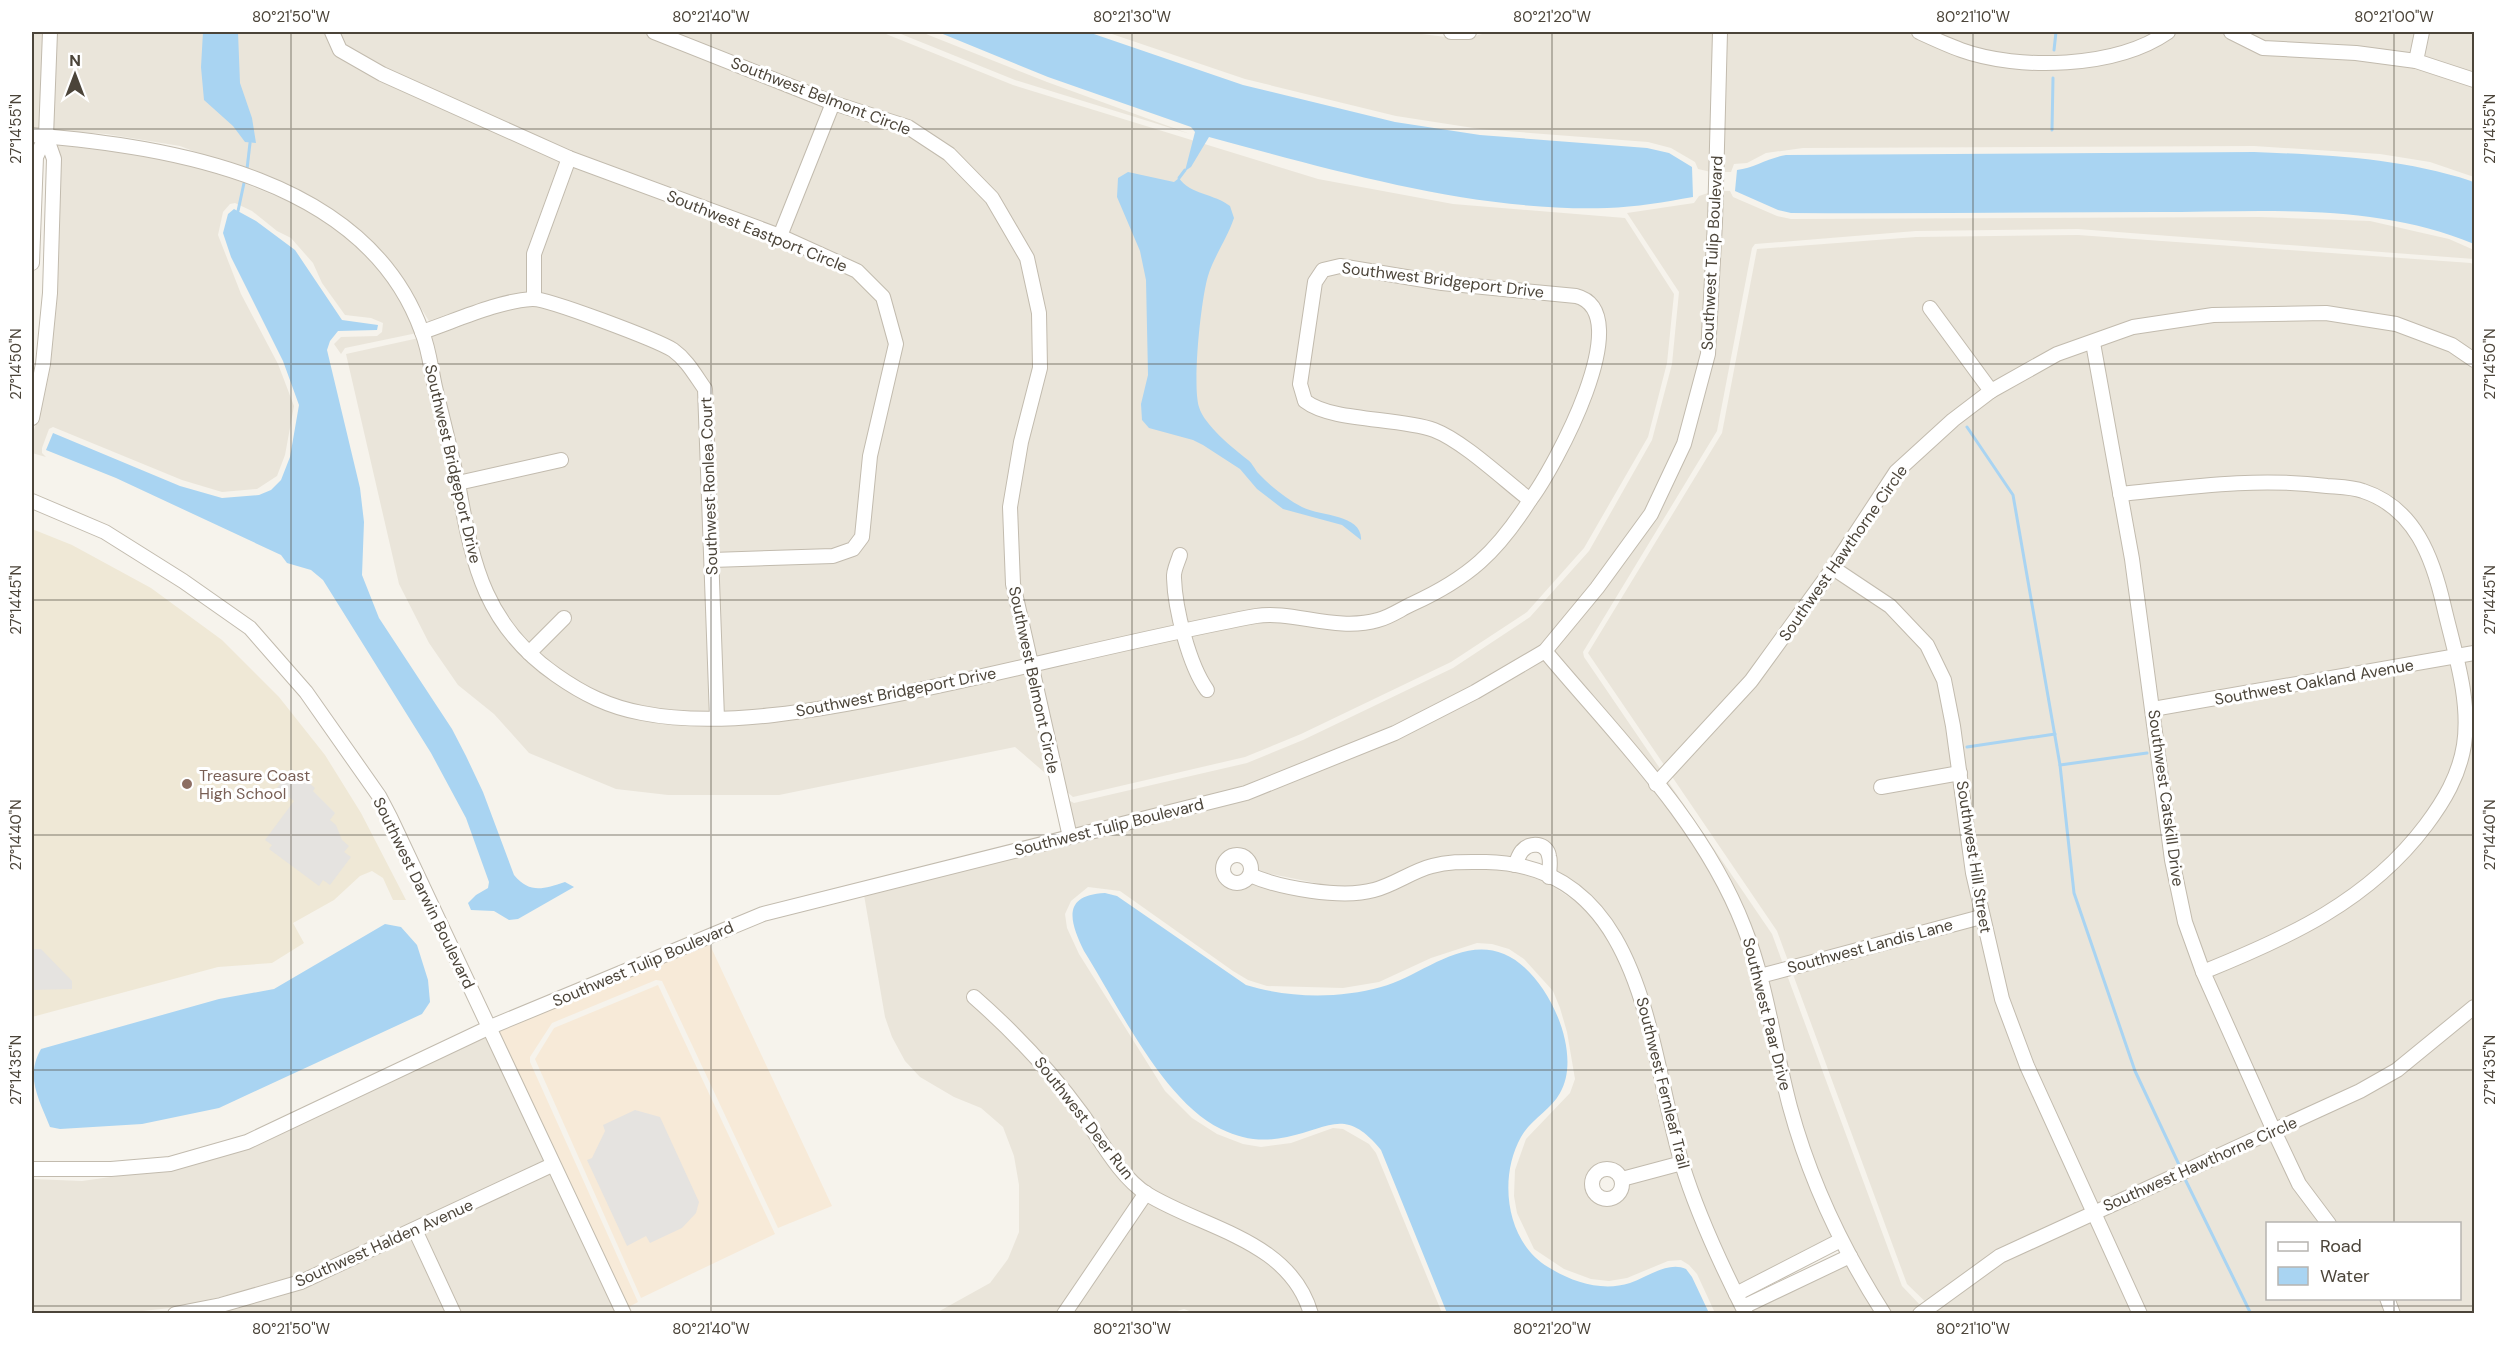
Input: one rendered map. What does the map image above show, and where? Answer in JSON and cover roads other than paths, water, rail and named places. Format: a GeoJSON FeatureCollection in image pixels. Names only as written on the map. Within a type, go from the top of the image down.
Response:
{"type":"FeatureCollection","features":[{"type":"Feature","properties":{"kind":"street"},"geometry":{"type":"LineString","coordinates":[[32,418],[45,354],[50,293],[54,159],[46,136],[50,32]]}},
{"type":"Feature","properties":{"kind":"street","name":"Southwest Eastport Circle"},"geometry":{"type":"LineString","coordinates":[[332,32],[340,50],[350,58],[569,158],[780,236],[856,271],[883,297],[896,344],[870,456],[862,537],[853,549],[833,556],[712,560]]}},
{"type":"Feature","properties":{"kind":"street","name":"Southwest Belmont Circle"},"geometry":{"type":"LineString","coordinates":[[654,32],[833,103],[908,127],[949,154],[992,198],[1027,258],[1039,313],[1040,368],[1022,442],[1010,507],[1012,584],[1070,837]]}},
{"type":"Feature","properties":{"kind":"street"},"geometry":{"type":"LineString","coordinates":[[1451,32],[1469,32]]}},
{"type":"Feature","properties":{"kind":"street","name":"Southwest Tulip Boulevard"},"geometry":{"type":"LineString","coordinates":[[32,1169],[111,1169],[170,1164],[247,1142],[488,1028],[763,914],[1246,793],[1395,733],[1475,692],[1545,651],[1597,588],[1651,514],[1684,444],[1708,354],[1715,222],[1720,32]]}},
{"type":"Feature","properties":{"kind":"street"},"geometry":{"type":"LineString","coordinates":[[1919,32],[1962,51],[2005,61],[2060,63],[2119,54],[2168,32]]}},
{"type":"Feature","properties":{"kind":"street"},"geometry":{"type":"LineString","coordinates":[[2231,32],[2263,48],[2300,52],[2356,53],[2416,61],[2475,80]]}},
{"type":"Feature","properties":{"kind":"street"},"geometry":{"type":"LineString","coordinates":[[2416,61],[2422,32]]}},
{"type":"Feature","properties":{"kind":"street"},"geometry":{"type":"LineString","coordinates":[[780,236],[833,103]]}},
{"type":"Feature","properties":{"kind":"street","name":"Southwest Bridgeport Drive"},"geometry":{"type":"LineString","coordinates":[[32,135],[159,149],[225,169],[315,205],[366,242],[400,287],[422,332],[458,483],[471,554],[484,590],[504,623],[529,653],[580,691],[622,709],[669,717],[717,718],[843,705],[1264,615],[1329,624],[1376,621],[1432,596],[1480,566],[1510,532],[1561,452],[1586,393],[1594,363],[1599,326],[1598,313],[1592,304],[1576,296],[1442,283],[1340,266],[1323,270],[1315,282],[1300,384],[1305,401],[1324,411],[1411,424],[1444,434],[1530,500]]}},
{"type":"Feature","properties":{"kind":"street"},"geometry":{"type":"LineString","coordinates":[[32,263],[36,158],[46,136]]}},
{"type":"Feature","properties":{"kind":"street"},"geometry":{"type":"LineString","coordinates":[[422,332],[514,301],[534,298],[534,254],[569,158]]}},
{"type":"Feature","properties":{"kind":"street","name":"Southwest Ronlea Court"},"geometry":{"type":"LineString","coordinates":[[534,298],[601,321],[672,350],[689,365],[705,389],[717,718]]}},
{"type":"Feature","properties":{"kind":"street"},"geometry":{"type":"LineString","coordinates":[[1930,308],[1991,391]]}},
{"type":"Feature","properties":{"kind":"street","name":"Southwest Hawthorne Circle"},"geometry":{"type":"LineString","coordinates":[[1656,784],[1751,681],[1833,568],[1896,472],[1953,420],[1991,391],[2057,354],[2133,327],[2213,315],[2326,313],[2396,324],[2452,345],[2475,360]]}},
{"type":"Feature","properties":{"kind":"street","name":"Southwest Catskill Drive"},"geometry":{"type":"LineString","coordinates":[[2093,343],[2132,559],[2172,860],[2185,922],[2202,972],[2274,1131],[2300,1184],[2328,1222]]}},
{"type":"Feature","properties":{"kind":"street"},"geometry":{"type":"LineString","coordinates":[[458,483],[561,460]]}},
{"type":"Feature","properties":{"kind":"street"},"geometry":{"type":"LineString","coordinates":[[2120,495],[2253,481],[2297,482],[2363,490],[2394,508],[2421,537],[2437,574],[2464,704],[2464,745],[2449,795],[2419,835],[2383,874],[2331,913],[2268,946],[2202,972]]}},
{"type":"Feature","properties":{"kind":"street","name":"Southwest Darwin Boulevard"},"geometry":{"type":"LineString","coordinates":[[32,501],[105,532],[183,580],[250,628],[306,692],[379,796],[390,817],[624,1314]]}},
{"type":"Feature","properties":{"kind":"street"},"geometry":{"type":"LineString","coordinates":[[1180,555],[1173,576],[1184,632],[1196,674],[1207,690]]}},
{"type":"Feature","properties":{"kind":"street","name":"Southwest Hill Street"},"geometry":{"type":"LineString","coordinates":[[1833,568],[1890,606],[1927,645],[1944,680],[1981,917],[2002,999],[2027,1066],[2140,1314]]}},
{"type":"Feature","properties":{"kind":"street"},"geometry":{"type":"LineString","coordinates":[[529,653],[564,618]]}},
{"type":"Feature","properties":{"kind":"street","name":"Southwest Paar Drive"},"geometry":{"type":"LineString","coordinates":[[1545,651],[1692,830],[1727,891],[1744,926],[1760,976],[1790,1106],[1811,1173],[1841,1240],[1884,1314]]}},
{"type":"Feature","properties":{"kind":"street","name":"Southwest Oakland Avenue"},"geometry":{"type":"LineString","coordinates":[[2153,709],[2475,653]]}},
{"type":"Feature","properties":{"kind":"street"},"geometry":{"type":"LineString","coordinates":[[1881,787],[1960,773]]}},
{"type":"Feature","properties":{"kind":"street"},"geometry":{"type":"LineString","coordinates":[[1515,865],[1521,851],[1532,845],[1540,845],[1546,848],[1550,857],[1549,877]]}},
{"type":"Feature","properties":{"kind":"street","name":"Southwest Fernleaf Trail"},"geometry":{"type":"LineString","coordinates":[[1250,875],[1340,894],[1374,890],[1431,866],[1455,862],[1505,862],[1549,877],[1593,907],[1612,932],[1636,979],[1647,1015],[1682,1163],[1713,1247],[1745,1310]]}},
{"type":"Feature","properties":{"kind":"street","name":"Southwest Landis Lane"},"geometry":{"type":"LineString","coordinates":[[1760,976],[1981,917]]}},
{"type":"Feature","properties":{"kind":"street","name":"Southwest Deer Run"},"geometry":{"type":"LineString","coordinates":[[974,997],[1024,1042],[1082,1113],[1113,1159],[1146,1193],[1266,1252],[1294,1280],[1311,1314]]}},
{"type":"Feature","properties":{"kind":"street","name":"Southwest Hawthorne Circle"},"geometry":{"type":"LineString","coordinates":[[1920,1314],[2000,1256],[2360,1091],[2397,1070],[2475,1007]]}},
{"type":"Feature","properties":{"kind":"street"},"geometry":{"type":"LineString","coordinates":[[1622,1179],[1682,1163]]}},
{"type":"Feature","properties":{"kind":"street","name":"Southwest Halden Avenue"},"geometry":{"type":"LineString","coordinates":[[175,1314],[220,1305],[301,1282],[552,1165]]}},
{"type":"Feature","properties":{"kind":"street"},"geometry":{"type":"LineString","coordinates":[[1064,1314],[1146,1193]]}},
{"type":"Feature","properties":{"kind":"street"},"geometry":{"type":"LineString","coordinates":[[416,1230],[454,1314]]}},
{"type":"Feature","properties":{"kind":"street"},"geometry":{"type":"LineString","coordinates":[[1736,1294],[1841,1240]]}},
{"type":"Feature","properties":{"kind":"street"},"geometry":{"type":"LineString","coordinates":[[1745,1310],[1850,1256]]}},
{"type":"Feature","properties":{"kind":"water"},"geometry":{"type":"Polygon","coordinates":[[[203,32],[238,32],[240,83],[252,118],[256,143],[245,142],[233,126],[204,100],[201,67],[203,32]]]}},
{"type":"Feature","properties":{"kind":"water"},"geometry":{"type":"Polygon","coordinates":[[[938,32],[1088,32],[1243,85],[1395,122],[1480,135],[1647,148],[1669,153],[1692,167],[1693,197],[1607,208],[1507,203],[1406,187],[1209,137],[1191,167],[1185,171],[1195,132],[1191,127],[1048,77],[938,32]]]}},
{"type":"Feature","properties":{"kind":"water"},"geometry":{"type":"Polygon","coordinates":[[[2254,152],[2364,159],[2418,167],[2471,181],[2474,183],[2474,244],[2397,221],[2317,212],[1791,213],[1778,210],[1735,191],[1737,170],[1786,155],[2254,152]]]}},
{"type":"Feature","properties":{"kind":"water"},"geometry":{"type":"Polygon","coordinates":[[[1128,172],[1174,182],[1179,178],[1196,191],[1230,206],[1234,218],[1205,287],[1196,380],[1199,407],[1213,429],[1250,462],[1274,488],[1302,507],[1338,517],[1355,525],[1360,531],[1361,540],[1342,525],[1283,509],[1257,489],[1240,469],[1203,445],[1149,428],[1142,420],[1141,404],[1148,375],[1146,280],[1140,251],[1117,197],[1118,178],[1128,172]]]}},
{"type":"Feature","properties":{"kind":"water"},"geometry":{"type":"Polygon","coordinates":[[[234,209],[256,221],[295,250],[342,320],[378,325],[377,330],[338,331],[330,341],[327,350],[360,488],[364,522],[362,575],[379,618],[452,729],[466,756],[483,792],[514,875],[531,887],[543,888],[565,882],[574,887],[518,919],[509,920],[494,911],[471,910],[468,903],[488,888],[489,882],[466,818],[431,753],[323,580],[311,570],[287,563],[281,555],[116,478],[46,450],[53,433],[180,486],[222,498],[259,495],[271,490],[281,480],[290,457],[299,405],[283,361],[231,257],[223,233],[228,214],[234,209]]]}},
{"type":"Feature","properties":{"kind":"water"},"geometry":{"type":"Polygon","coordinates":[[[1105,893],[1117,896],[1246,985],[1296,995],[1348,994],[1381,987],[1441,960],[1472,950],[1488,950],[1504,954],[1519,963],[1534,977],[1557,1014],[1564,1035],[1567,1056],[1566,1076],[1560,1093],[1525,1131],[1514,1153],[1508,1190],[1515,1226],[1523,1242],[1534,1256],[1548,1267],[1577,1281],[1598,1286],[1619,1286],[1665,1268],[1686,1269],[1709,1313],[1447,1313],[1381,1150],[1368,1136],[1347,1124],[1336,1124],[1278,1139],[1262,1140],[1238,1136],[1200,1116],[1161,1075],[1127,1024],[1084,951],[1075,930],[1073,912],[1075,905],[1081,899],[1091,895],[1105,893]]]}},
{"type":"Feature","properties":{"kind":"water"},"geometry":{"type":"Polygon","coordinates":[[[385,924],[401,927],[417,945],[428,980],[430,1002],[422,1014],[219,1108],[142,1124],[60,1129],[50,1127],[35,1088],[34,1069],[41,1049],[219,999],[274,989],[385,924]]]}},
{"type":"Feature","properties":{"kind":"waterway"},"geometry":{"type":"LineString","coordinates":[[2054,50],[2056,32]]}},
{"type":"Feature","properties":{"kind":"waterway"},"geometry":{"type":"LineString","coordinates":[[2052,130],[2053,78]]}},
{"type":"Feature","properties":{"kind":"waterway"},"geometry":{"type":"LineString","coordinates":[[247,169],[250,143]]}},
{"type":"Feature","properties":{"kind":"waterway"},"geometry":{"type":"LineString","coordinates":[[1179,178],[1185,170]]}},
{"type":"Feature","properties":{"kind":"waterway"},"geometry":{"type":"LineString","coordinates":[[238,211],[244,183]]}},
{"type":"Feature","properties":{"kind":"waterway"},"geometry":{"type":"LineString","coordinates":[[1967,427],[2013,495],[2060,765],[2074,893],[2135,1071],[2181,1169]]}},
{"type":"Feature","properties":{"kind":"waterway"},"geometry":{"type":"LineString","coordinates":[[1967,747],[2055,734]]}},
{"type":"Feature","properties":{"kind":"waterway"},"geometry":{"type":"LineString","coordinates":[[2060,765],[2147,753]]}},
{"type":"Feature","properties":{"kind":"waterway"},"geometry":{"type":"LineString","coordinates":[[2183,1175],[2251,1314]]}},
{"type":"Feature","properties":{"kind":"place","name":"Treasure Coast High School"},"geometry":{"type":"Point","coordinates":[187,784]}}]}
